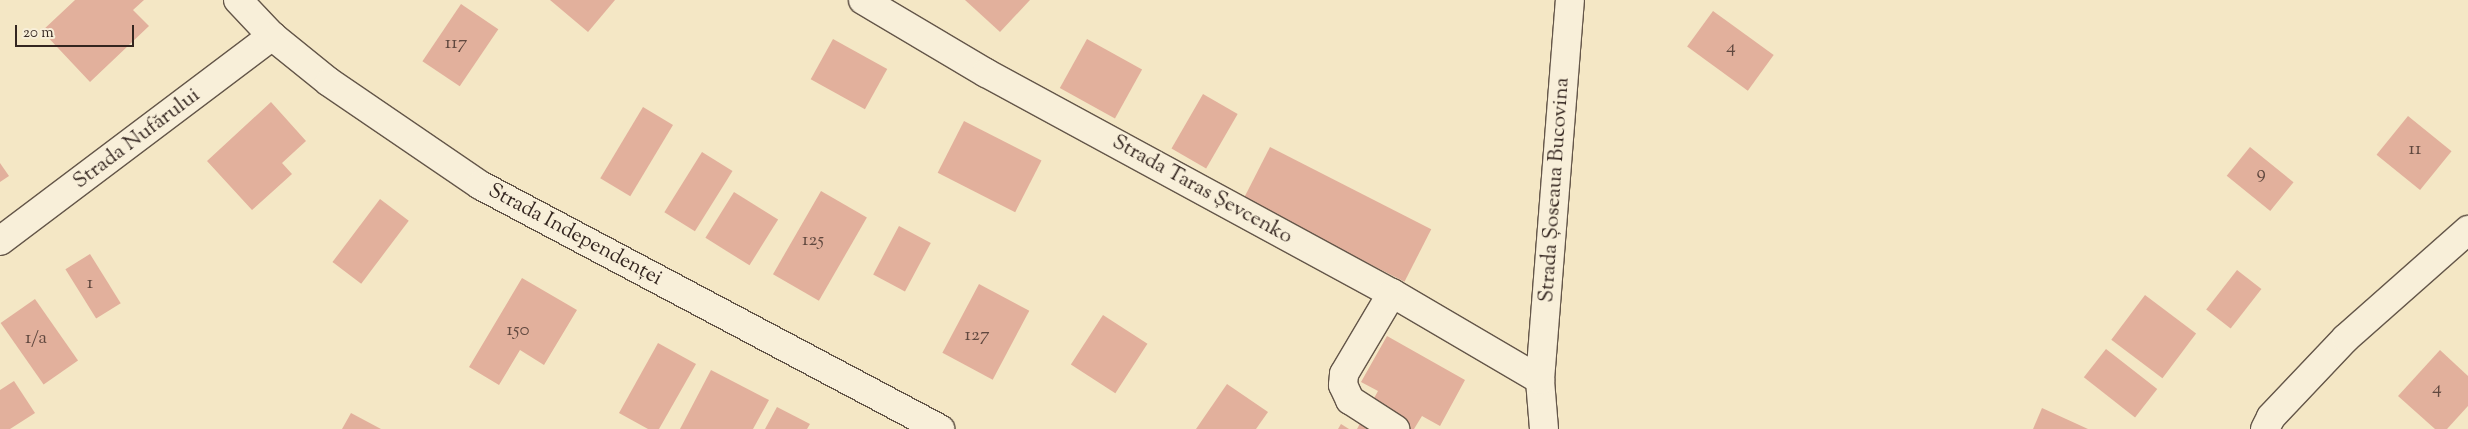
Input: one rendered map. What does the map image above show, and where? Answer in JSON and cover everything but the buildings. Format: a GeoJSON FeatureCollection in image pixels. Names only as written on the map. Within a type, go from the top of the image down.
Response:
{"type":"FeatureCollection","features":[{"type":"Feature","properties":{"kind":"street","name":"Strada Independenței"},"geometry":{"type":"LineString","coordinates":[[238,0],[272,36],[375,116],[480,185],[927,426]]}},
{"type":"Feature","properties":{"kind":"street","name":"Strada Taras Șevcenko"},"geometry":{"type":"LineString","coordinates":[[863,0],[986,73],[1392,294],[1540,380]]}},
{"type":"Feature","properties":{"kind":"street","name":"Strada Șoseaua Bucovina"},"geometry":{"type":"LineString","coordinates":[[1544,429],[1540,380],[1570,0]]}},
{"type":"Feature","properties":{"kind":"street","name":"Strada Nufărului"},"geometry":{"type":"LineString","coordinates":[[0,241],[272,36]]}},
{"type":"Feature","properties":{"kind":"street"},"geometry":{"type":"LineString","coordinates":[[2265,429],[2271,416],[2346,338],[2468,230]]}},
{"type":"Feature","properties":{"kind":"street"},"geometry":{"type":"LineString","coordinates":[[1392,294],[1344,374],[1343,386],[1350,400],[1395,429]]}},
{"type":"Feature","properties":{"kind":"street","name":"Strada Șoseaua Bucovina"},"geometry":{"type":"LineString","coordinates":[[1526,429],[1540,380]]}}]}
